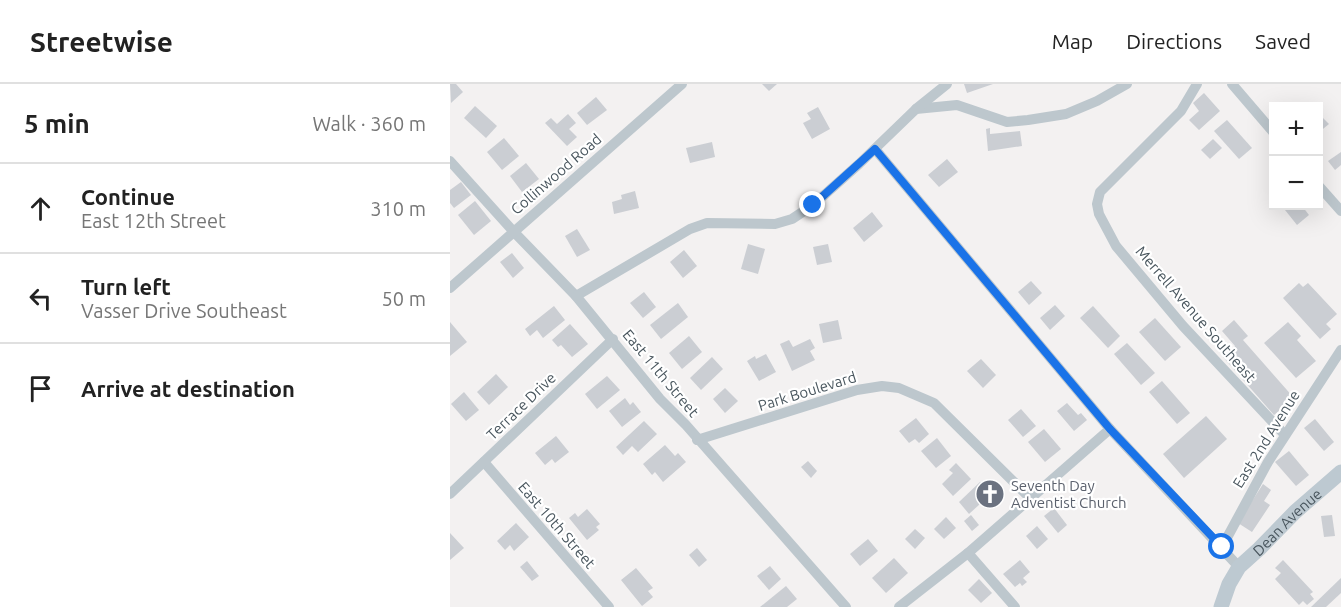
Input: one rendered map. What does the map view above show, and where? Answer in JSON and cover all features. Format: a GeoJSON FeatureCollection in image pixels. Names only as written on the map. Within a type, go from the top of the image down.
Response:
{"type":"FeatureCollection","features":[{"type":"Feature","properties":{"kind":"main road","name":"Dean Avenue"},"geometry":{"type":"LineString","coordinates":[[1221,607],[1229,584],[1239,567],[1295,512],[1339,475]]}},
{"type":"Feature","properties":{"kind":"street","name":"Collinwood Road"},"geometry":{"type":"LineString","coordinates":[[450,288],[669,88],[682,84]]}},
{"type":"Feature","properties":{"kind":"street"},"geometry":{"type":"LineString","coordinates":[[576,296],[690,229],[707,223],[775,224],[792,219],[813,205],[916,109],[947,84]]}},
{"type":"Feature","properties":{"kind":"street"},"geometry":{"type":"LineString","coordinates":[[916,109],[957,105],[1007,122],[1028,120],[1066,114],[1097,101],[1127,84]]}},
{"type":"Feature","properties":{"kind":"street","name":"Merrell Avenue Southeast"},"geometry":{"type":"LineString","coordinates":[[1197,84],[1181,111],[1100,192],[1097,204],[1099,214],[1116,246],[1183,326],[1285,435]]}},
{"type":"Feature","properties":{"kind":"street"},"geometry":{"type":"LineString","coordinates":[[1232,84],[1269,127]]}},
{"type":"Feature","properties":{"kind":"street"},"geometry":{"type":"LineString","coordinates":[[875,149],[1110,429],[1239,567]]}},
{"type":"Feature","properties":{"kind":"street","name":"East 11th Street"},"geometry":{"type":"LineString","coordinates":[[450,161],[576,296],[660,399],[686,425],[846,607]]}},
{"type":"Feature","properties":{"kind":"street"},"geometry":{"type":"LineString","coordinates":[[1323,191],[1341,211]]}},
{"type":"Feature","properties":{"kind":"street","name":"Terrace Drive"},"geometry":{"type":"LineString","coordinates":[[450,494],[613,339]]}},
{"type":"Feature","properties":{"kind":"street","name":"East 2nd Avenue"},"geometry":{"type":"LineString","coordinates":[[1222,547],[1251,489],[1341,350]]}},
{"type":"Feature","properties":{"kind":"street","name":"Park Boulevard"},"geometry":{"type":"LineString","coordinates":[[698,440],[857,390],[882,387],[899,388],[933,403],[1030,498]]}},
{"type":"Feature","properties":{"kind":"street"},"geometry":{"type":"LineString","coordinates":[[899,607],[968,553],[1110,429]]}},
{"type":"Feature","properties":{"kind":"street","name":"East 10th Street"},"geometry":{"type":"LineString","coordinates":[[484,462],[609,607]]}},
{"type":"Feature","properties":{"kind":"street"},"geometry":{"type":"LineString","coordinates":[[968,553],[1014,607]]}},
{"type":"Feature","properties":{"kind":"building"},"geometry":{"type":"Polygon","coordinates":[[[450,84],[456,84],[463,92],[451,103],[450,84]]]}},
{"type":"Feature","properties":{"kind":"building"},"geometry":{"type":"Polygon","coordinates":[[[762,84],[777,84],[769,91],[762,84]]]}},
{"type":"Feature","properties":{"kind":"building"},"geometry":{"type":"Polygon","coordinates":[[[964,84],[993,84],[967,93],[964,84]]]}},
{"type":"Feature","properties":{"kind":"building"},"geometry":{"type":"Polygon","coordinates":[[[1204,93],[1220,111],[1199,130],[1189,120],[1199,111],[1193,103],[1204,93]]]}},
{"type":"Feature","properties":{"kind":"building"},"geometry":{"type":"Polygon","coordinates":[[[596,97],[607,110],[587,125],[577,113],[596,97]]]}},
{"type":"Feature","properties":{"kind":"building"},"geometry":{"type":"Polygon","coordinates":[[[475,106],[497,126],[486,138],[464,118],[475,106]]]}},
{"type":"Feature","properties":{"kind":"building"},"geometry":{"type":"Polygon","coordinates":[[[818,107],[830,129],[812,139],[803,123],[811,119],[807,113],[818,107]]]}},
{"type":"Feature","properties":{"kind":"building"},"geometry":{"type":"Polygon","coordinates":[[[568,114],[576,123],[569,129],[577,137],[567,146],[545,123],[551,118],[557,124],[568,114]]]}},
{"type":"Feature","properties":{"kind":"building"},"geometry":{"type":"Polygon","coordinates":[[[1323,118],[1329,124],[1323,129],[1323,118]]]}},
{"type":"Feature","properties":{"kind":"building"},"geometry":{"type":"Polygon","coordinates":[[[1227,120],[1252,148],[1239,159],[1214,131],[1227,120]]]}},
{"type":"Feature","properties":{"kind":"building"},"geometry":{"type":"Polygon","coordinates":[[[990,128],[990,134],[1020,131],[1022,146],[988,151],[986,129],[990,128]]]}},
{"type":"Feature","properties":{"kind":"building"},"geometry":{"type":"Polygon","coordinates":[[[504,138],[519,156],[502,170],[487,152],[504,138]]]}},
{"type":"Feature","properties":{"kind":"building"},"geometry":{"type":"Polygon","coordinates":[[[1213,139],[1222,148],[1210,159],[1201,150],[1213,139]]]}},
{"type":"Feature","properties":{"kind":"building"},"geometry":{"type":"Polygon","coordinates":[[[712,142],[715,157],[690,163],[686,148],[712,142]]]}},
{"type":"Feature","properties":{"kind":"building"},"geometry":{"type":"Polygon","coordinates":[[[1341,152],[1341,165],[1335,170],[1328,161],[1341,152]]]}},
{"type":"Feature","properties":{"kind":"building"},"geometry":{"type":"Polygon","coordinates":[[[947,159],[958,172],[939,187],[928,175],[947,159]]]}},
{"type":"Feature","properties":{"kind":"building"},"geometry":{"type":"Polygon","coordinates":[[[526,163],[539,179],[522,192],[510,176],[526,163]]]}},
{"type":"Feature","properties":{"kind":"building"},"geometry":{"type":"Polygon","coordinates":[[[461,182],[471,195],[454,208],[450,203],[450,190],[461,182]]]}},
{"type":"Feature","properties":{"kind":"building"},"geometry":{"type":"Polygon","coordinates":[[[635,191],[639,208],[614,214],[612,202],[622,199],[621,195],[635,191]]]}},
{"type":"Feature","properties":{"kind":"building"},"geometry":{"type":"Polygon","coordinates":[[[475,201],[491,221],[474,235],[458,215],[475,201]]]}},
{"type":"Feature","properties":{"kind":"building"},"geometry":{"type":"Polygon","coordinates":[[[1285,210],[1305,210],[1309,215],[1297,225],[1285,210]]]}},
{"type":"Feature","properties":{"kind":"building"},"geometry":{"type":"Polygon","coordinates":[[[872,212],[883,226],[864,242],[853,228],[872,212]]]}},
{"type":"Feature","properties":{"kind":"building"},"geometry":{"type":"Polygon","coordinates":[[[577,229],[590,250],[577,257],[565,236],[577,229]]]}},
{"type":"Feature","properties":{"kind":"building"},"geometry":{"type":"Polygon","coordinates":[[[748,244],[765,249],[758,274],[741,269],[748,244]]]}},
{"type":"Feature","properties":{"kind":"building"},"geometry":{"type":"Polygon","coordinates":[[[828,244],[832,262],[817,265],[813,247],[828,244]]]}},
{"type":"Feature","properties":{"kind":"building"},"geometry":{"type":"Polygon","coordinates":[[[684,250],[697,266],[683,278],[670,262],[684,250]]]}},
{"type":"Feature","properties":{"kind":"building"},"geometry":{"type":"Polygon","coordinates":[[[512,253],[524,268],[513,278],[500,262],[512,253]]]}},
{"type":"Feature","properties":{"kind":"building"},"geometry":{"type":"Polygon","coordinates":[[[1031,281],[1042,293],[1029,305],[1018,292],[1031,281]]]}},
{"type":"Feature","properties":{"kind":"building"},"geometry":{"type":"Polygon","coordinates":[[[1299,283],[1303,287],[1308,283],[1337,314],[1326,324],[1331,329],[1320,339],[1283,298],[1299,283]]]}},
{"type":"Feature","properties":{"kind":"building"},"geometry":{"type":"Polygon","coordinates":[[[644,292],[656,307],[643,318],[630,303],[644,292]]]}},
{"type":"Feature","properties":{"kind":"building"},"geometry":{"type":"Polygon","coordinates":[[[678,303],[688,317],[661,339],[650,325],[678,303]]]}},
{"type":"Feature","properties":{"kind":"building"},"geometry":{"type":"Polygon","coordinates":[[[1055,305],[1065,316],[1050,330],[1040,318],[1055,305]]]}},
{"type":"Feature","properties":{"kind":"building"},"geometry":{"type":"Polygon","coordinates":[[[554,306],[565,320],[543,338],[537,330],[530,336],[525,329],[554,306]]]}},
{"type":"Feature","properties":{"kind":"building"},"geometry":{"type":"Polygon","coordinates":[[[1093,306],[1120,336],[1108,348],[1080,318],[1093,306]]]}},
{"type":"Feature","properties":{"kind":"building"},"geometry":{"type":"Polygon","coordinates":[[[1155,318],[1181,347],[1165,361],[1139,332],[1155,318]]]}},
{"type":"Feature","properties":{"kind":"building"},"geometry":{"type":"Polygon","coordinates":[[[838,320],[842,339],[823,343],[819,324],[838,320]]]}},
{"type":"Feature","properties":{"kind":"building"},"geometry":{"type":"Polygon","coordinates":[[[1234,320],[1248,336],[1243,340],[1294,398],[1274,415],[1223,357],[1235,346],[1222,331],[1234,320]]]}},
{"type":"Feature","properties":{"kind":"building"},"geometry":{"type":"Polygon","coordinates":[[[450,322],[467,342],[450,356],[450,322]]]}},
{"type":"Feature","properties":{"kind":"building"},"geometry":{"type":"Polygon","coordinates":[[[1288,322],[1301,336],[1297,340],[1316,361],[1296,378],[1264,343],[1288,322]]]}},
{"type":"Feature","properties":{"kind":"building"},"geometry":{"type":"Polygon","coordinates":[[[570,324],[588,344],[572,357],[561,345],[558,347],[552,340],[570,324]]]}},
{"type":"Feature","properties":{"kind":"building"},"geometry":{"type":"Polygon","coordinates":[[[689,336],[702,352],[682,369],[669,353],[689,336]]]}},
{"type":"Feature","properties":{"kind":"building"},"geometry":{"type":"Polygon","coordinates":[[[810,339],[815,348],[810,351],[815,360],[792,371],[780,344],[789,340],[793,347],[810,339]]]}},
{"type":"Feature","properties":{"kind":"building"},"geometry":{"type":"Polygon","coordinates":[[[1127,343],[1155,373],[1141,385],[1114,354],[1127,343]]]}},
{"type":"Feature","properties":{"kind":"building"},"geometry":{"type":"Polygon","coordinates":[[[766,354],[776,372],[759,381],[747,361],[755,356],[756,359],[766,354]]]}},
{"type":"Feature","properties":{"kind":"building"},"geometry":{"type":"Polygon","coordinates":[[[712,357],[723,369],[701,390],[690,378],[712,357]]]}},
{"type":"Feature","properties":{"kind":"building"},"geometry":{"type":"Polygon","coordinates":[[[981,359],[996,375],[983,388],[967,371],[981,359]]]}},
{"type":"Feature","properties":{"kind":"building"},"geometry":{"type":"Polygon","coordinates":[[[496,374],[508,387],[489,405],[477,392],[496,374]]]}},
{"type":"Feature","properties":{"kind":"building"},"geometry":{"type":"Polygon","coordinates":[[[607,376],[620,390],[597,409],[585,394],[607,376]]]}},
{"type":"Feature","properties":{"kind":"building"},"geometry":{"type":"Polygon","coordinates":[[[1162,381],[1190,413],[1177,424],[1149,392],[1162,381]]]}},
{"type":"Feature","properties":{"kind":"building"},"geometry":{"type":"Polygon","coordinates":[[[725,388],[738,401],[725,413],[713,399],[725,388]]]}},
{"type":"Feature","properties":{"kind":"building"},"geometry":{"type":"Polygon","coordinates":[[[464,392],[479,410],[466,421],[451,404],[464,392]]]}},
{"type":"Feature","properties":{"kind":"building"},"geometry":{"type":"Polygon","coordinates":[[[625,398],[630,405],[633,402],[641,412],[622,427],[609,411],[625,398]]]}},
{"type":"Feature","properties":{"kind":"building"},"geometry":{"type":"Polygon","coordinates":[[[1067,403],[1078,415],[1081,413],[1087,420],[1074,431],[1057,411],[1067,403]]]}},
{"type":"Feature","properties":{"kind":"building"},"geometry":{"type":"Polygon","coordinates":[[[1021,409],[1036,426],[1023,437],[1008,420],[1021,409]]]}},
{"type":"Feature","properties":{"kind":"building"},"geometry":{"type":"Polygon","coordinates":[[[1206,416],[1227,439],[1184,478],[1163,454],[1206,416]]]}},
{"type":"Feature","properties":{"kind":"building"},"geometry":{"type":"Polygon","coordinates":[[[916,418],[929,434],[919,443],[915,439],[909,443],[899,431],[916,418]]]}},
{"type":"Feature","properties":{"kind":"building"},"geometry":{"type":"Polygon","coordinates":[[[1315,419],[1334,442],[1324,451],[1304,428],[1315,419]]]}},
{"type":"Feature","properties":{"kind":"building"},"geometry":{"type":"Polygon","coordinates":[[[644,421],[657,434],[638,452],[632,446],[623,455],[616,447],[644,421]]]}},
{"type":"Feature","properties":{"kind":"building"},"geometry":{"type":"Polygon","coordinates":[[[1044,429],[1061,449],[1045,462],[1028,442],[1044,429]]]}},
{"type":"Feature","properties":{"kind":"building"},"geometry":{"type":"Polygon","coordinates":[[[556,436],[569,452],[555,463],[552,459],[545,465],[535,453],[556,436]]]}},
{"type":"Feature","properties":{"kind":"building"},"geometry":{"type":"Polygon","coordinates":[[[937,438],[951,456],[936,468],[921,451],[937,438]]]}},
{"type":"Feature","properties":{"kind":"building"},"geometry":{"type":"Polygon","coordinates":[[[665,445],[675,456],[678,453],[686,462],[663,482],[655,472],[652,475],[643,464],[665,445]]]}},
{"type":"Feature","properties":{"kind":"building"},"geometry":{"type":"Polygon","coordinates":[[[1289,451],[1309,475],[1296,486],[1275,462],[1289,451]]]}},
{"type":"Feature","properties":{"kind":"building"},"geometry":{"type":"Polygon","coordinates":[[[808,461],[817,471],[811,478],[801,467],[808,461]]]}},
{"type":"Feature","properties":{"kind":"building"},"geometry":{"type":"Polygon","coordinates":[[[956,463],[971,479],[953,496],[942,484],[953,473],[949,470],[956,463]]]}},
{"type":"Feature","properties":{"kind":"building"},"geometry":{"type":"Polygon","coordinates":[[[980,482],[991,494],[969,514],[959,502],[980,482]]]}},
{"type":"Feature","properties":{"kind":"building"},"geometry":{"type":"Polygon","coordinates":[[[1263,484],[1271,490],[1264,501],[1270,505],[1252,532],[1238,523],[1263,484]]]}},
{"type":"Feature","properties":{"kind":"building"},"geometry":{"type":"Polygon","coordinates":[[[1054,508],[1067,525],[1058,533],[1044,516],[1054,508]]]}},
{"type":"Feature","properties":{"kind":"building"},"geometry":{"type":"Polygon","coordinates":[[[587,509],[600,524],[596,527],[599,530],[587,540],[569,518],[575,513],[578,517],[587,509]]]}},
{"type":"Feature","properties":{"kind":"building"},"geometry":{"type":"Polygon","coordinates":[[[971,515],[979,525],[972,531],[964,521],[971,515]]]}},
{"type":"Feature","properties":{"kind":"building"},"geometry":{"type":"Polygon","coordinates":[[[1332,515],[1335,536],[1324,537],[1321,516],[1332,515]]]}},
{"type":"Feature","properties":{"kind":"building"},"geometry":{"type":"Polygon","coordinates":[[[946,517],[956,528],[944,539],[934,529],[946,517]]]}},
{"type":"Feature","properties":{"kind":"building"},"geometry":{"type":"Polygon","coordinates":[[[516,523],[529,537],[514,551],[510,545],[505,550],[497,541],[516,523]]]}},
{"type":"Feature","properties":{"kind":"building"},"geometry":{"type":"Polygon","coordinates":[[[1037,526],[1048,539],[1037,549],[1026,536],[1037,526]]]}},
{"type":"Feature","properties":{"kind":"building"},"geometry":{"type":"Polygon","coordinates":[[[915,529],[925,538],[915,549],[905,539],[915,529]]]}},
{"type":"Feature","properties":{"kind":"building"},"geometry":{"type":"Polygon","coordinates":[[[450,533],[464,548],[450,560],[450,533]]]}},
{"type":"Feature","properties":{"kind":"building"},"geometry":{"type":"Polygon","coordinates":[[[868,539],[878,551],[860,566],[850,554],[868,539]]]}},
{"type":"Feature","properties":{"kind":"building"},"geometry":{"type":"Polygon","coordinates":[[[697,548],[707,560],[699,567],[689,555],[697,548]]]}},
{"type":"Feature","properties":{"kind":"building"},"geometry":{"type":"Polygon","coordinates":[[[894,558],[908,573],[886,593],[872,578],[894,558]]]}},
{"type":"Feature","properties":{"kind":"building"},"geometry":{"type":"Polygon","coordinates":[[[1020,560],[1030,572],[1023,578],[1027,582],[1015,587],[1003,574],[1020,560]]]}},
{"type":"Feature","properties":{"kind":"building"},"geometry":{"type":"Polygon","coordinates":[[[1283,560],[1313,592],[1310,594],[1314,599],[1307,605],[1303,601],[1299,605],[1275,579],[1281,573],[1275,568],[1283,560]]]}},
{"type":"Feature","properties":{"kind":"building"},"geometry":{"type":"Polygon","coordinates":[[[527,561],[539,576],[532,581],[520,567],[527,561]]]}},
{"type":"Feature","properties":{"kind":"building"},"geometry":{"type":"Polygon","coordinates":[[[770,566],[781,579],[769,590],[757,576],[770,566]]]}},
{"type":"Feature","properties":{"kind":"building"},"geometry":{"type":"Polygon","coordinates":[[[636,568],[653,588],[648,591],[653,597],[642,606],[621,580],[636,568]]]}},
{"type":"Feature","properties":{"kind":"building"},"geometry":{"type":"Polygon","coordinates":[[[1341,578],[1341,593],[1326,607],[1311,607],[1341,578]]]}},
{"type":"Feature","properties":{"kind":"building"},"geometry":{"type":"Polygon","coordinates":[[[979,579],[992,593],[981,603],[968,590],[979,579]]]}},
{"type":"Feature","properties":{"kind":"building"},"geometry":{"type":"Polygon","coordinates":[[[786,586],[797,599],[787,607],[760,607],[786,586]]]}},
{"type":"Feature","properties":{"kind":"place","name":"Seventh Day Adventist Church"},"geometry":{"type":"Point","coordinates":[990,494]}},
{"type":"Feature","properties":{"kind":"route"},"geometry":{"type":"LineString","coordinates":[[813,205],[875,149],[1110,429],[1222,547]]}}]}
